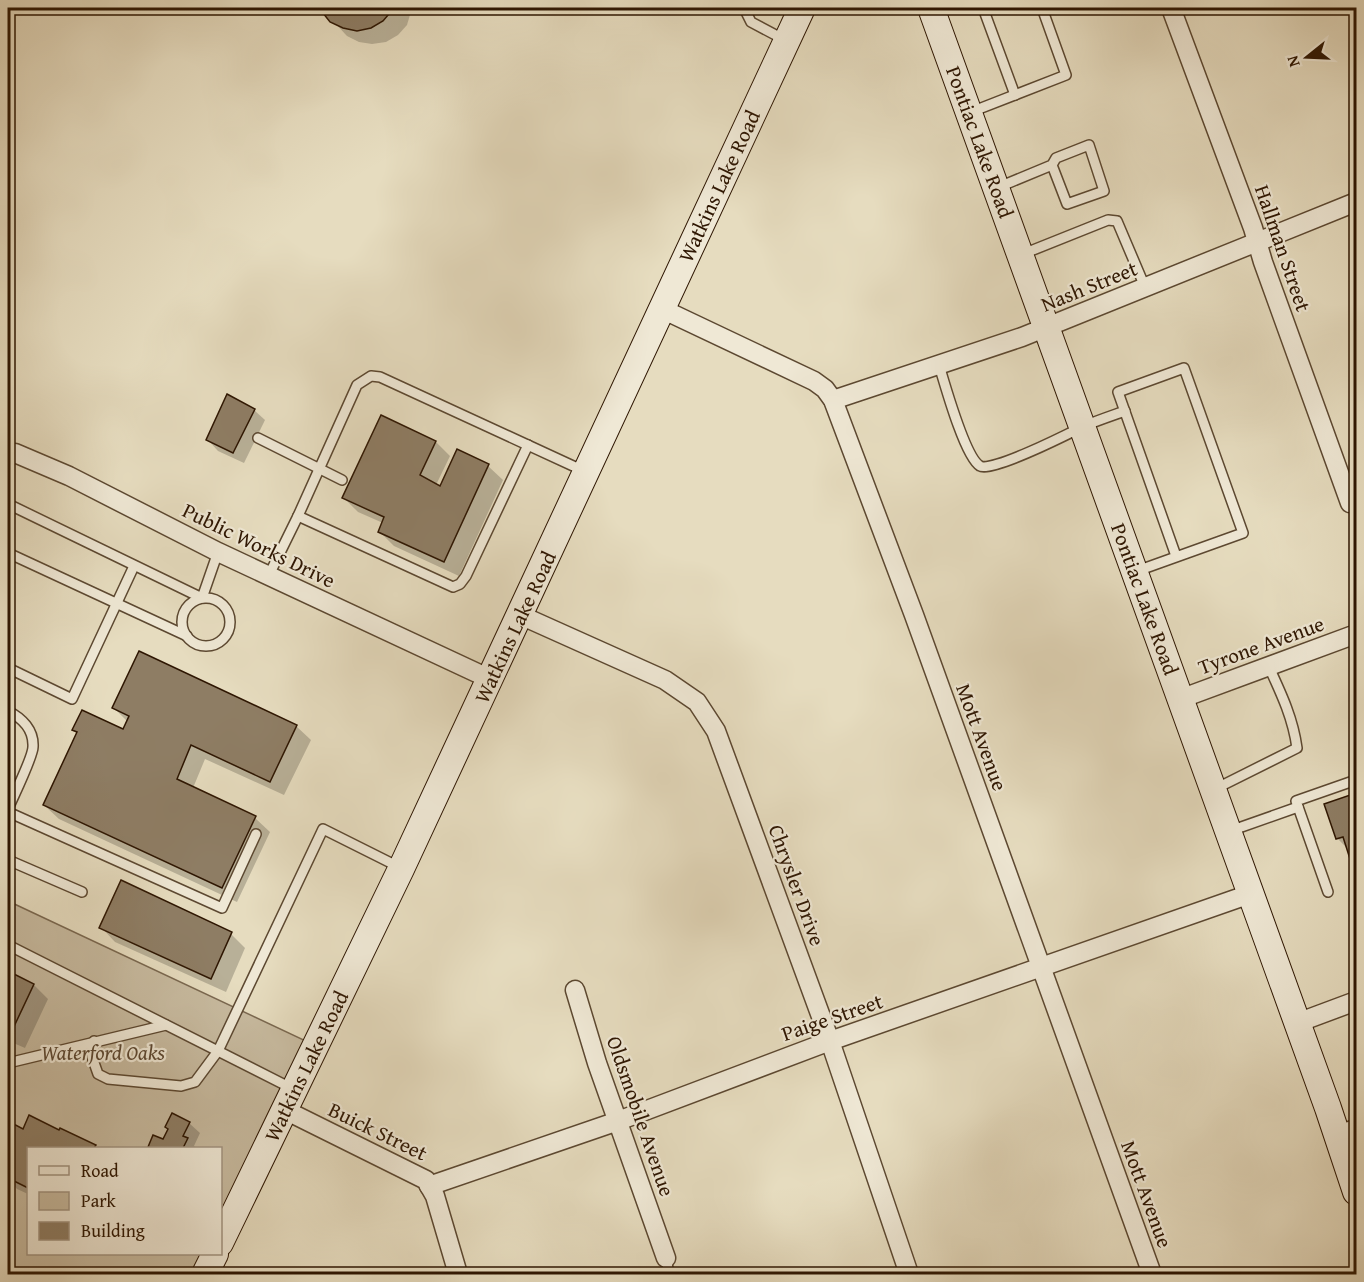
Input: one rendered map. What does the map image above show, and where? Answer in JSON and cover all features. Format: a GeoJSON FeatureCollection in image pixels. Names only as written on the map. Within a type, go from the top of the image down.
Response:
{"type":"FeatureCollection","features":[{"type":"Feature","properties":{"kind":"street","name":"Watkins Lake Road"},"geometry":{"type":"LineString","coordinates":[[222,1239],[401,868],[802,8]]}},
{"type":"Feature","properties":{"kind":"street","name":"Pontiac Lake Road"},"geometry":{"type":"LineString","coordinates":[[931,8],[1297,1023],[1346,1128],[1356,1192]]}},
{"type":"Feature","properties":{"kind":"street","name":"Hallman Street"},"geometry":{"type":"LineString","coordinates":[[1171,8],[1350,503]]}},
{"type":"Feature","properties":{"kind":"street","name":"Nash Street"},"geometry":{"type":"LineString","coordinates":[[833,400],[1047,327],[1356,202]]}},
{"type":"Feature","properties":{"kind":"street","name":"Mott Avenue"},"geometry":{"type":"LineString","coordinates":[[662,309],[817,383],[833,400],[914,615],[1152,1275]]}},
{"type":"Feature","properties":{"kind":"street","name":"Public Works Drive"},"geometry":{"type":"LineString","coordinates":[[8,453],[15,453],[69,476],[218,552],[490,679]]}},
{"type":"Feature","properties":{"kind":"street","name":"Chrysler Drive"},"geometry":{"type":"LineString","coordinates":[[520,615],[665,680],[697,702],[716,731],[830,1041],[909,1275]]}},
{"type":"Feature","properties":{"kind":"street","name":"Tyrone Avenue"},"geometry":{"type":"LineString","coordinates":[[1180,699],[1356,634]]}},
{"type":"Feature","properties":{"kind":"street","name":"Paige Street"},"geometry":{"type":"LineString","coordinates":[[429,1186],[618,1120],[830,1041],[1250,894]]}},
{"type":"Feature","properties":{"kind":"street","name":"Oldsmobile Avenue"},"geometry":{"type":"LineString","coordinates":[[575,990],[597,1064],[667,1266]]}},
{"type":"Feature","properties":{"kind":"street"},"geometry":{"type":"LineString","coordinates":[[1297,1023],[1356,1001]]}},
{"type":"Feature","properties":{"kind":"street","name":"Buick Street"},"geometry":{"type":"LineString","coordinates":[[290,1100],[426,1180],[435,1196],[458,1275]]}},
{"type":"Feature","properties":{"kind":"street"},"geometry":{"type":"LineString","coordinates":[[205,1275],[215,1255]]}},
{"type":"Feature","properties":{"kind":"lane"},"geometry":{"type":"LineString","coordinates":[[744,8],[751,22],[787,41]]}},
{"type":"Feature","properties":{"kind":"lane"},"geometry":{"type":"LineString","coordinates":[[983,8],[1015,95]]}},
{"type":"Feature","properties":{"kind":"lane"},"geometry":{"type":"LineString","coordinates":[[969,113],[1066,75],[1042,8]]}},
{"type":"Feature","properties":{"kind":"lane"},"geometry":{"type":"LineString","coordinates":[[997,188],[1052,165],[1056,158],[1089,145],[1104,190],[1066,204],[1052,165]]}},
{"type":"Feature","properties":{"kind":"lane"},"geometry":{"type":"LineString","coordinates":[[1021,255],[1108,220],[1117,221],[1145,287]]}},
{"type":"Feature","properties":{"kind":"lane"},"geometry":{"type":"LineString","coordinates":[[939,365],[968,451],[980,466],[986,468],[1125,411]]}},
{"type":"Feature","properties":{"kind":"lane"},"geometry":{"type":"LineString","coordinates":[[1135,572],[1243,533],[1184,368],[1118,392],[1176,556]]}},
{"type":"Feature","properties":{"kind":"lane"},"geometry":{"type":"LineString","coordinates":[[269,575],[357,385],[371,376],[380,377],[586,472]]}},
{"type":"Feature","properties":{"kind":"lane"},"geometry":{"type":"LineString","coordinates":[[258,438],[342,480]]}},
{"type":"Feature","properties":{"kind":"lane"},"geometry":{"type":"LineString","coordinates":[[298,516],[453,587],[460,584],[466,576],[528,445]]}},
{"type":"Feature","properties":{"kind":"lane"},"geometry":{"type":"LineString","coordinates":[[8,504],[202,598],[216,601],[228,611],[230,619],[227,634],[222,640],[208,646],[193,642],[187,636],[8,553]]}},
{"type":"Feature","properties":{"kind":"lane"},"geometry":{"type":"LineString","coordinates":[[187,636],[184,629],[184,614],[188,607],[202,598],[218,552]]}},
{"type":"Feature","properties":{"kind":"lane"},"geometry":{"type":"LineString","coordinates":[[8,668],[72,699],[134,566]]}},
{"type":"Feature","properties":{"kind":"lane"},"geometry":{"type":"LineString","coordinates":[[1213,790],[1297,748],[1288,709],[1268,665]]}},
{"type":"Feature","properties":{"kind":"lane"},"geometry":{"type":"LineString","coordinates":[[8,711],[17,716],[30,730],[33,748],[8,810],[222,908],[256,834]]}},
{"type":"Feature","properties":{"kind":"lane"},"geometry":{"type":"LineString","coordinates":[[1328,892],[1296,801],[1356,780]]}},
{"type":"Feature","properties":{"kind":"lane"},"geometry":{"type":"LineString","coordinates":[[1228,832],[1298,807]]}},
{"type":"Feature","properties":{"kind":"lane"},"geometry":{"type":"LineString","coordinates":[[94,1041],[92,1057],[98,1074],[108,1079],[181,1086],[195,1082],[218,1051],[323,829],[401,868]]}},
{"type":"Feature","properties":{"kind":"lane"},"geometry":{"type":"LineString","coordinates":[[8,860],[82,892]]}},
{"type":"Feature","properties":{"kind":"lane"},"geometry":{"type":"LineString","coordinates":[[8,945],[218,1051],[290,1100]]}},
{"type":"Feature","properties":{"kind":"lane"},"geometry":{"type":"LineString","coordinates":[[8,1064],[166,1025]]}},
{"type":"Feature","properties":{"kind":"green space","name":"Waterford Oaks"},"geometry":{"type":"Polygon","coordinates":[[[8,901],[308,1042],[222,1218],[222,1147],[27,1147],[27,1255],[203,1255],[193,1274],[8,1274],[8,901]]]}},
{"type":"Feature","properties":{"kind":"building"},"geometry":{"type":"Polygon","coordinates":[[[319,8],[394,8],[383,21],[371,28],[357,31],[330,22],[319,8]]]}},
{"type":"Feature","properties":{"kind":"building"},"geometry":{"type":"Polygon","coordinates":[[[227,394],[255,409],[233,453],[206,440],[227,394]]]}},
{"type":"Feature","properties":{"kind":"building"},"geometry":{"type":"Polygon","coordinates":[[[381,415],[436,441],[420,475],[440,486],[457,449],[489,464],[444,562],[378,532],[384,517],[342,498],[381,415]]]}},
{"type":"Feature","properties":{"kind":"building"},"geometry":{"type":"Polygon","coordinates":[[[139,651],[297,725],[270,782],[191,745],[177,779],[256,816],[222,888],[43,805],[77,732],[72,730],[82,710],[123,729],[129,716],[112,708],[139,651]]]}},
{"type":"Feature","properties":{"kind":"building"},"geometry":{"type":"Polygon","coordinates":[[[1356,793],[1356,864],[1352,865],[1343,837],[1336,839],[1324,804],[1356,793]]]}},
{"type":"Feature","properties":{"kind":"building"},"geometry":{"type":"Polygon","coordinates":[[[121,880],[232,932],[211,979],[99,928],[121,880]]]}},
{"type":"Feature","properties":{"kind":"building"},"geometry":{"type":"Polygon","coordinates":[[[8,971],[34,984],[10,1035],[8,1034],[8,971]]]}},
{"type":"Feature","properties":{"kind":"building"},"geometry":{"type":"Polygon","coordinates":[[[172,1113],[190,1122],[183,1136],[188,1138],[184,1147],[148,1147],[153,1135],[163,1139],[168,1129],[165,1127],[172,1113]]]}},
{"type":"Feature","properties":{"kind":"building"},"geometry":{"type":"Polygon","coordinates":[[[29,1115],[96,1145],[95,1147],[27,1147],[27,1188],[8,1178],[10,1157],[8,1156],[8,1121],[23,1129],[29,1115]]]}}]}
